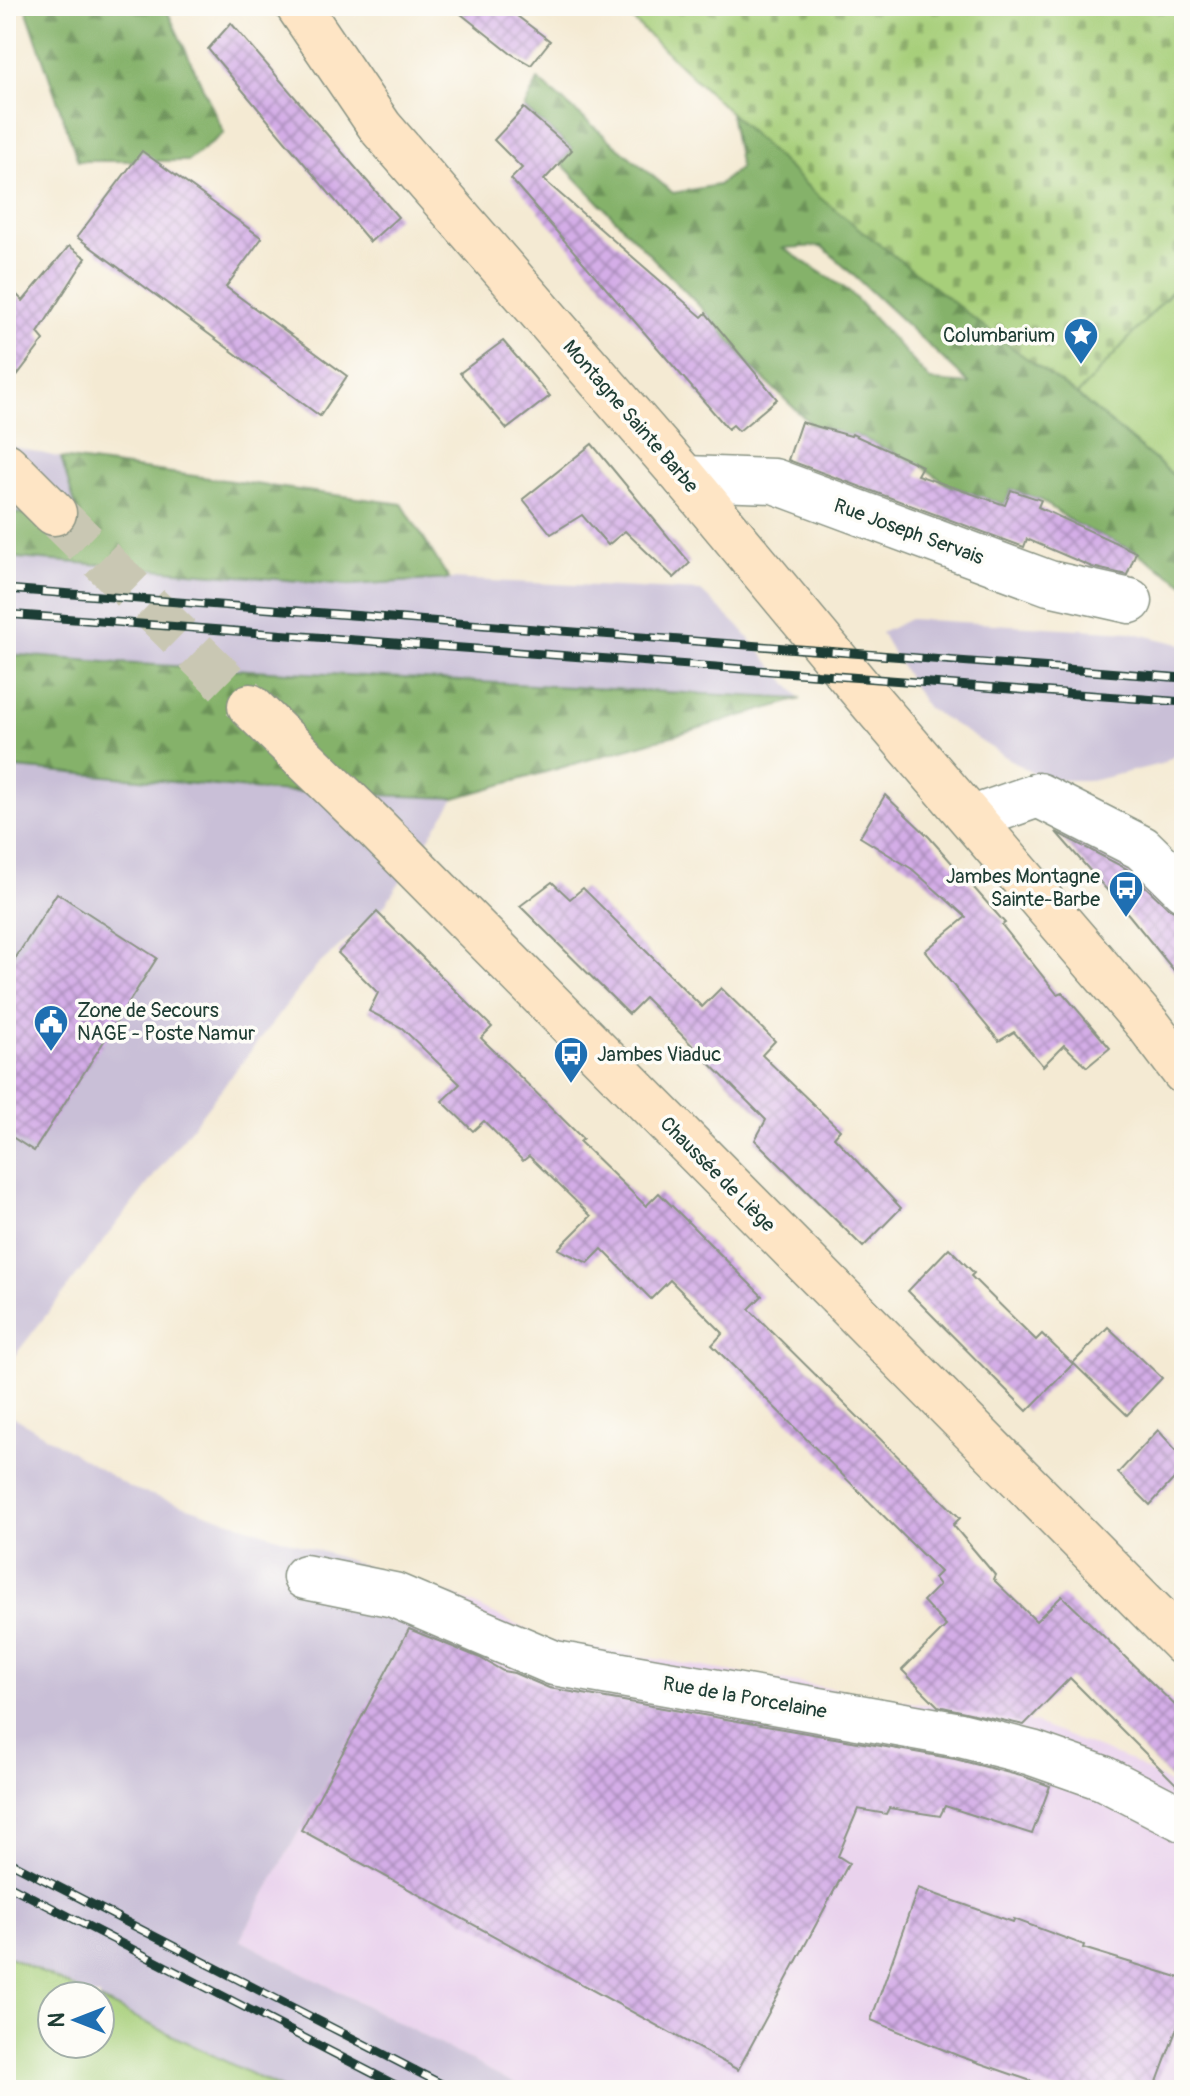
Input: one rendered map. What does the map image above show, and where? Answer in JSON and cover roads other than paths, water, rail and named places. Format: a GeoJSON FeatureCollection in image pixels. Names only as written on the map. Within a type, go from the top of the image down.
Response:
{"type":"FeatureCollection","features":[{"type":"Feature","properties":{"kind":"main road","name":"Montagne Sainte Barbe"},"geometry":{"type":"LineString","coordinates":[[298,6],[381,128],[685,478],[863,692],[1150,1027],[1184,1072]]}},
{"type":"Feature","properties":{"kind":"main road"},"geometry":{"type":"LineString","coordinates":[[6,465],[54,513]]}},
{"type":"Feature","properties":{"kind":"main road","name":"Chaussée de Liège"},"geometry":{"type":"LineString","coordinates":[[250,706],[385,837],[1184,1644]]}},
{"type":"Feature","properties":{"kind":"street","name":"Rue Joseph Servais"},"geometry":{"type":"LineString","coordinates":[[685,478],[774,481],[1049,583],[1130,601]]}},
{"type":"Feature","properties":{"kind":"street"},"geometry":{"type":"LineString","coordinates":[[973,818],[1038,795],[1142,848],[1184,889]]}},
{"type":"Feature","properties":{"kind":"street","name":"Rue de la Porcelaine"},"geometry":{"type":"LineString","coordinates":[[305,1577],[394,1595],[554,1663],[960,1735],[1032,1753],[1103,1778],[1184,1820]]}},
{"type":"Feature","properties":{"kind":"tunnel"},"geometry":{"type":"LineString","coordinates":[[54,513],[250,706]]}},
{"type":"Feature","properties":{"kind":"railway"},"geometry":{"type":"LineString","coordinates":[[6,589],[1184,678]]}},
{"type":"Feature","properties":{"kind":"railway"},"geometry":{"type":"LineString","coordinates":[[6,614],[1184,702]]}},
{"type":"Feature","properties":{"kind":"railway"},"geometry":{"type":"LineString","coordinates":[[6,1860],[453,2090]]}},
{"type":"Feature","properties":{"kind":"railway"},"geometry":{"type":"LineString","coordinates":[[6,1884],[405,2090]]}},
{"type":"Feature","properties":{"kind":"place","name":"Columbarium"},"geometry":{"type":"Point","coordinates":[1081,366]}},
{"type":"Feature","properties":{"kind":"place","name":"Jambes Montagne Sainte-Barbe"},"geometry":{"type":"Point","coordinates":[1126,919]}},
{"type":"Feature","properties":{"kind":"place","name":"Zone de Secours NAGE - Poste Namur"},"geometry":{"type":"Point","coordinates":[51,1053]}},
{"type":"Feature","properties":{"kind":"place","name":"Jambes Viaduc"},"geometry":{"type":"Point","coordinates":[571,1085]}}]}
